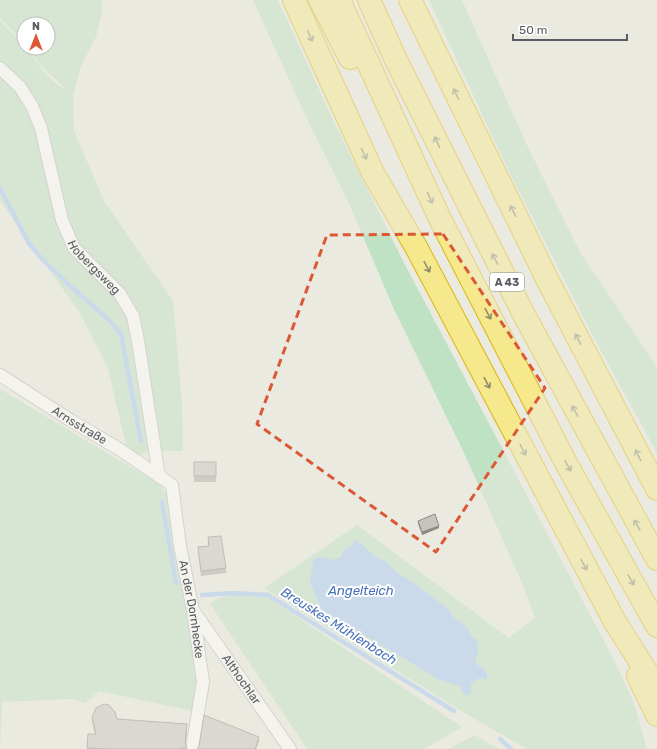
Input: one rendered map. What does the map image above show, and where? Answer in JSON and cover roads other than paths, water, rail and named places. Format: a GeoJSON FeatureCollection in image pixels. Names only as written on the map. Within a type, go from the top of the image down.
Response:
{"type":"FeatureCollection","features":[{"type":"Feature","properties":{"kind":"highway"},"geometry":{"type":"LineString","coordinates":[[294,0],[373,173],[416,247],[615,622],[657,688]]}},
{"type":"Feature","properties":{"kind":"highway"},"geometry":{"type":"LineString","coordinates":[[320,0],[353,65],[390,111]]}},
{"type":"Feature","properties":{"kind":"highway","name":"A 43"},"geometry":{"type":"LineString","coordinates":[[339,0],[440,219],[566,463],[657,626]]}},
{"type":"Feature","properties":{"kind":"highway","name":"A 43"},"geometry":{"type":"LineString","coordinates":[[369,0],[396,60],[523,313],[657,559]]}},
{"type":"Feature","properties":{"kind":"highway"},"geometry":{"type":"LineString","coordinates":[[410,0],[548,281],[657,489]]}},
{"type":"Feature","properties":{"kind":"highway"},"geometry":{"type":"LineString","coordinates":[[615,622],[625,650],[657,715]]}},
{"type":"Feature","properties":{"kind":"street","name":"Hobergsweg"},"geometry":{"type":"LineString","coordinates":[[0,68],[20,87],[32,106],[41,128],[62,220],[74,248],[120,294],[132,316],[138,341],[159,476]]}},
{"type":"Feature","properties":{"kind":"street","name":"Arnsstraße"},"geometry":{"type":"LineString","coordinates":[[0,375],[159,476]]}},
{"type":"Feature","properties":{"kind":"street","name":"An der Dornhecke"},"geometry":{"type":"LineString","coordinates":[[159,476],[172,485],[180,546],[194,610],[203,682],[192,749]]}},
{"type":"Feature","properties":{"kind":"street","name":"Althochlar"},"geometry":{"type":"LineString","coordinates":[[194,610],[290,749]]}},
{"type":"Feature","properties":{"kind":"water","name":"Angelteich"},"geometry":{"type":"Polygon","coordinates":[[[356,539],[377,558],[386,561],[396,572],[414,583],[443,605],[451,612],[452,616],[466,626],[473,638],[477,639],[478,653],[475,662],[486,671],[488,677],[487,680],[480,678],[471,683],[471,692],[468,696],[462,692],[460,686],[438,679],[321,609],[310,583],[313,561],[320,557],[333,560],[341,557],[343,550],[351,546],[356,539]]]}},
{"type":"Feature","properties":{"kind":"waterway","name":"Breuskes Mühlenbach"},"geometry":{"type":"LineString","coordinates":[[0,188],[28,242],[42,259],[108,319],[121,334],[141,441]]}},
{"type":"Feature","properties":{"kind":"waterway","name":"Breuskes Mühlenbach"},"geometry":{"type":"LineString","coordinates":[[162,502],[176,583]]}},
{"type":"Feature","properties":{"kind":"waterway","name":"Breuskes Mühlenbach"},"geometry":{"type":"LineString","coordinates":[[202,595],[234,593],[268,595],[454,711]]}},
{"type":"Feature","properties":{"kind":"waterway","name":"Breuskes Mühlenbach"},"geometry":{"type":"LineString","coordinates":[[500,739],[511,749]]}}]}
